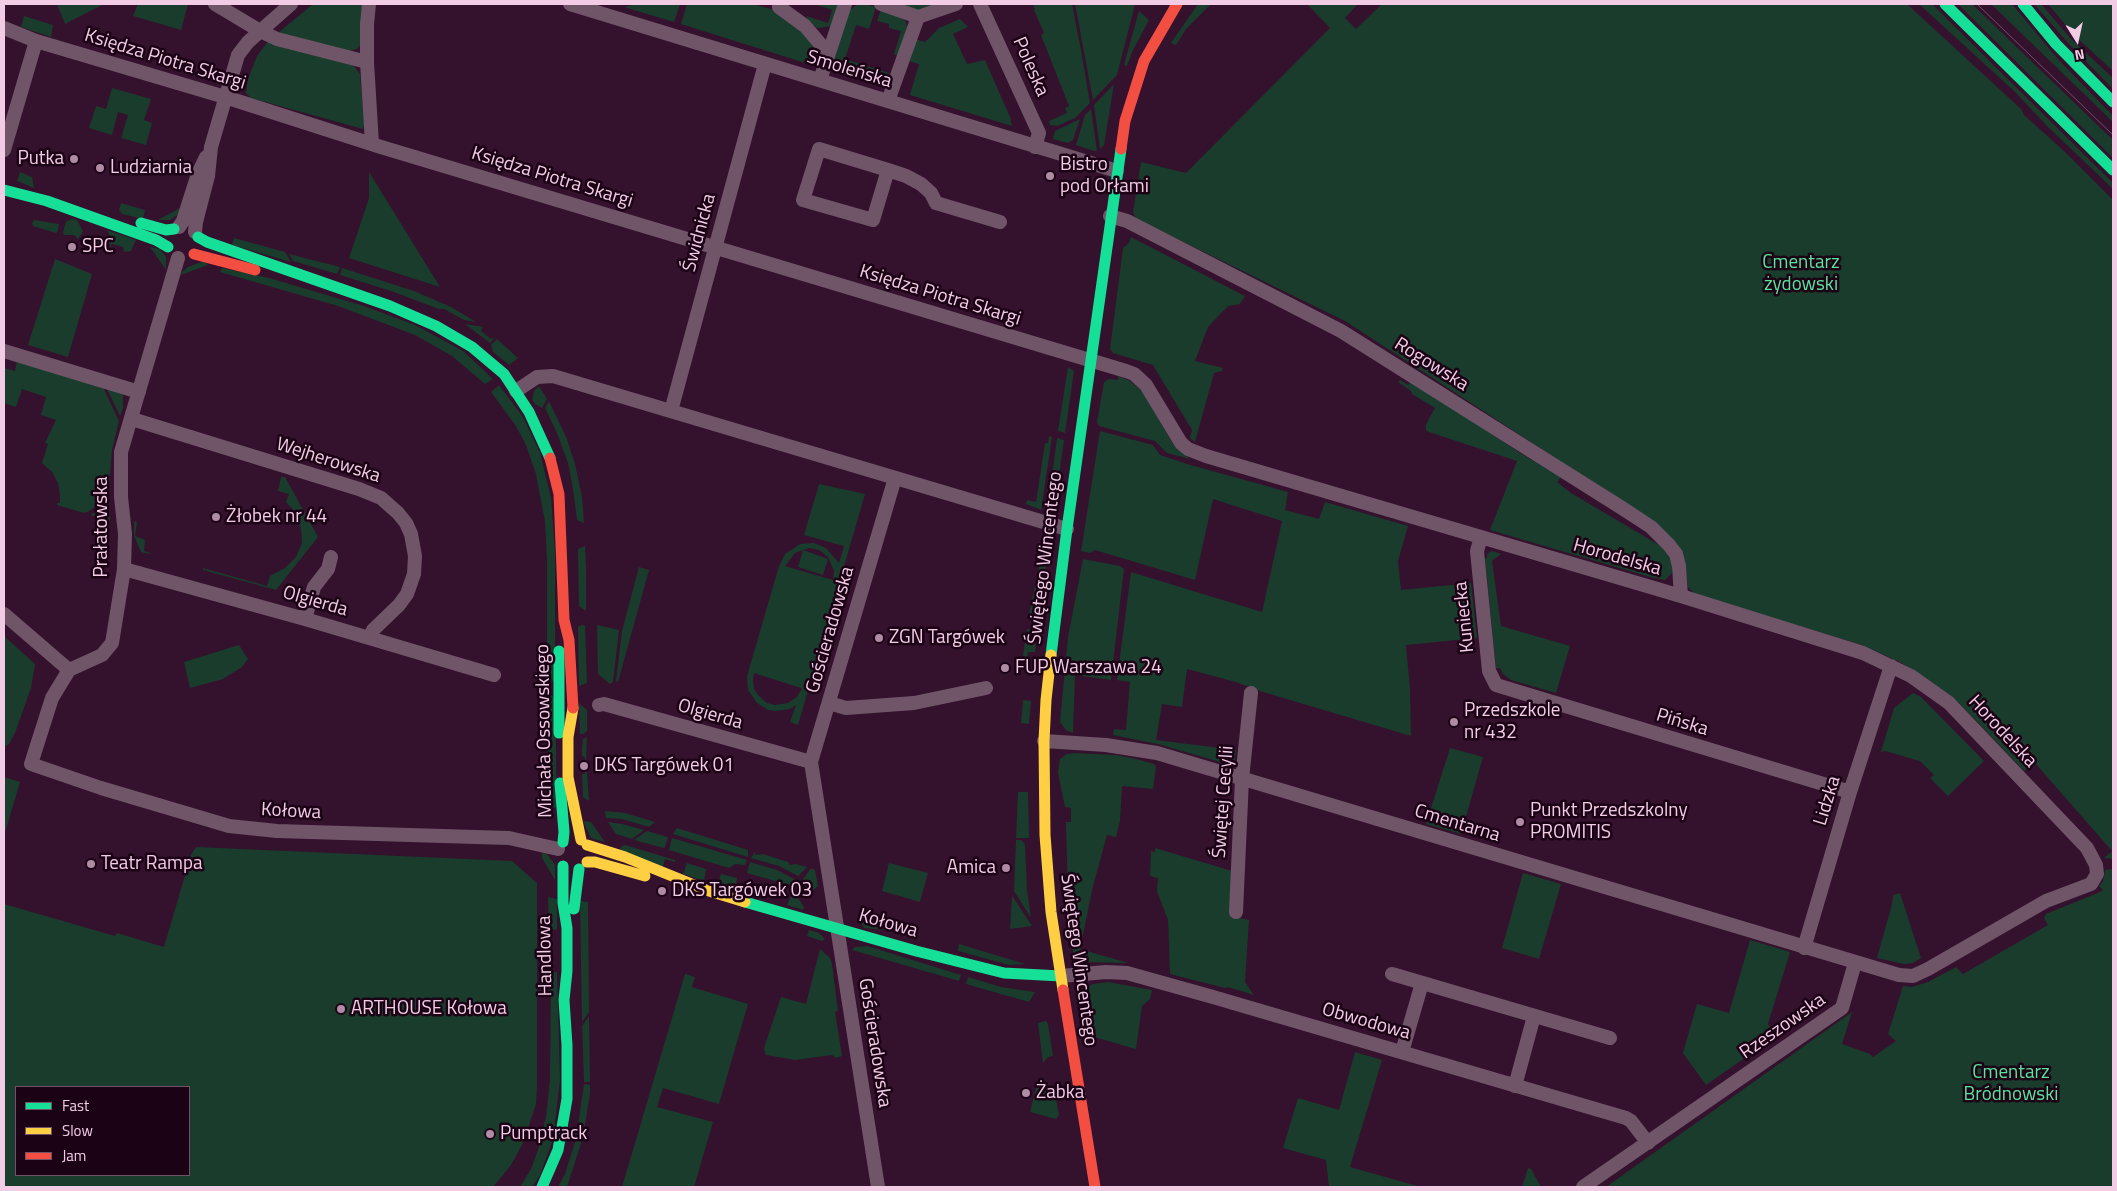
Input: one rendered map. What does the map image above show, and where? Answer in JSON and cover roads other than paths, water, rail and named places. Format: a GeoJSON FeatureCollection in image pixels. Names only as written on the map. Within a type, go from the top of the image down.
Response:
{"type":"FeatureCollection","features":[{"type":"Feature","properties":{"kind":"street"},"geometry":{"type":"LineString","coordinates":[[215,4],[277,39],[367,62]]}},
{"type":"Feature","properties":{"kind":"street"},"geometry":{"type":"LineString","coordinates":[[4,190],[47,201],[156,240],[168,248],[172,255],[178,258],[188,258],[194,254],[199,243],[196,222],[208,176],[211,147],[238,55],[248,42],[291,4]]}},
{"type":"Feature","properties":{"kind":"street"},"geometry":{"type":"LineString","coordinates":[[369,4],[367,62],[372,144]]}},
{"type":"Feature","properties":{"kind":"street","name":"Smoleńska"},"geometry":{"type":"LineString","coordinates":[[570,4],[1117,171]]}},
{"type":"Feature","properties":{"kind":"street"},"geometry":{"type":"LineString","coordinates":[[780,4],[779,7],[805,26],[828,53]]}},
{"type":"Feature","properties":{"kind":"street"},"geometry":{"type":"LineString","coordinates":[[820,80],[845,4]]}},
{"type":"Feature","properties":{"kind":"street"},"geometry":{"type":"LineString","coordinates":[[881,4],[918,17],[956,4]]}},
{"type":"Feature","properties":{"kind":"street","name":"Poleska"},"geometry":{"type":"LineString","coordinates":[[980,4],[1039,133],[1035,147]]}},
{"type":"Feature","properties":{"kind":"street"},"geometry":{"type":"LineString","coordinates":[[1945,4],[2113,170]]}},
{"type":"Feature","properties":{"kind":"street"},"geometry":{"type":"LineString","coordinates":[[2023,4],[2056,44],[2113,102]]}},
{"type":"Feature","properties":{"kind":"street","name":"Świętego Wincentego"},"geometry":{"type":"LineString","coordinates":[[1095,1187],[1051,912],[1046,854],[1044,741],[1046,700],[1067,528],[1125,121],[1144,61],[1172,6]]}},
{"type":"Feature","properties":{"kind":"street"},"geometry":{"type":"LineString","coordinates":[[888,101],[918,17]]}},
{"type":"Feature","properties":{"kind":"street","name":"Księdza Piotra Skargi"},"geometry":{"type":"LineString","coordinates":[[4,28],[36,41],[225,97],[372,144],[1091,360]]}},
{"type":"Feature","properties":{"kind":"street"},"geometry":{"type":"LineString","coordinates":[[4,150],[36,41]]}},
{"type":"Feature","properties":{"kind":"street","name":"Świdnicka"},"geometry":{"type":"LineString","coordinates":[[671,411],[765,64]]}},
{"type":"Feature","properties":{"kind":"street"},"geometry":{"type":"LineString","coordinates":[[168,248],[169,235],[183,221],[198,174],[211,147]]}},
{"type":"Feature","properties":{"kind":"street"},"geometry":{"type":"LineString","coordinates":[[888,170],[872,220],[804,200],[819,148],[888,170],[921,184],[931,193],[936,203],[1000,222]]}},
{"type":"Feature","properties":{"kind":"street"},"geometry":{"type":"LineString","coordinates":[[47,201],[61,202],[166,230],[186,227],[197,235]]}},
{"type":"Feature","properties":{"kind":"street","name":"Rogowska"},"geometry":{"type":"LineString","coordinates":[[1110,216],[1132,224],[1341,331],[1622,508],[1650,527],[1669,544],[1676,554],[1679,566],[1681,596]]}},
{"type":"Feature","properties":{"kind":"street","name":"Michała Ossowskiego"},"geometry":{"type":"LineString","coordinates":[[197,235],[207,242],[404,311],[453,334],[504,374],[516,390],[541,434],[554,472],[561,517],[564,620],[569,640],[573,690],[573,706],[568,737],[568,777],[584,842]]}},
{"type":"Feature","properties":{"kind":"street","name":"Michała Ossowskiego"},"geometry":{"type":"LineString","coordinates":[[194,254],[341,290]]}},
{"type":"Feature","properties":{"kind":"street","name":"Prałatowska"},"geometry":{"type":"LineString","coordinates":[[70,670],[102,655],[112,643],[124,569],[125,534],[121,497],[121,452],[178,258]]}},
{"type":"Feature","properties":{"kind":"street"},"geometry":{"type":"LineString","coordinates":[[4,351],[139,392]]}},
{"type":"Feature","properties":{"kind":"street","name":"Horodelska"},"geometry":{"type":"LineString","coordinates":[[1091,360],[1126,371],[1142,380],[1156,399],[1175,436],[1188,449],[1206,456],[1681,596],[1863,653],[1911,676],[1949,703],[2087,848],[2096,865],[2096,877],[2091,884],[2046,901],[1913,976],[1899,975],[1855,963]]}},
{"type":"Feature","properties":{"kind":"street"},"geometry":{"type":"LineString","coordinates":[[516,390],[537,377],[553,376],[1067,528]]}},
{"type":"Feature","properties":{"kind":"street","name":"Wejherowska"},"geometry":{"type":"LineString","coordinates":[[132,419],[359,488],[381,498],[398,513],[406,522],[411,534],[415,556],[414,574],[406,594],[399,605],[374,630],[370,638]]}},
{"type":"Feature","properties":{"kind":"street","name":"Gościeradowska"},"geometry":{"type":"LineString","coordinates":[[878,1187],[811,762],[895,478]]}},
{"type":"Feature","properties":{"kind":"street","name":"Kuniecka"},"geometry":{"type":"LineString","coordinates":[[1481,537],[1477,551],[1489,671],[1493,682],[1503,688]]}},
{"type":"Feature","properties":{"kind":"street"},"geometry":{"type":"LineString","coordinates":[[305,619],[314,587],[328,568],[331,557]]}},
{"type":"Feature","properties":{"kind":"street","name":"Olgierda"},"geometry":{"type":"LineString","coordinates":[[124,569],[305,619],[494,675]]}},
{"type":"Feature","properties":{"kind":"street"},"geometry":{"type":"LineString","coordinates":[[4,614],[70,670]]}},
{"type":"Feature","properties":{"kind":"street","name":"Michała Ossowskiego"},"geometry":{"type":"LineString","coordinates":[[560,846],[564,832],[559,775],[559,640],[564,620]]}},
{"type":"Feature","properties":{"kind":"street","name":"Lidzka"},"geometry":{"type":"LineString","coordinates":[[1804,948],[1850,792],[1891,666]]}},
{"type":"Feature","properties":{"kind":"street","name":"Kołowa"},"geometry":{"type":"LineString","coordinates":[[70,670],[52,698],[31,764],[101,788],[229,826],[277,831],[509,838],[560,846]]}},
{"type":"Feature","properties":{"kind":"street"},"geometry":{"type":"LineString","coordinates":[[829,703],[846,708],[914,703],[986,688]]}},
{"type":"Feature","properties":{"kind":"street","name":"Pińska"},"geometry":{"type":"LineString","coordinates":[[1503,688],[1850,792]]}},
{"type":"Feature","properties":{"kind":"street","name":"Świętej Cecylii"},"geometry":{"type":"LineString","coordinates":[[1236,912],[1242,779],[1251,693]]}},
{"type":"Feature","properties":{"kind":"street","name":"Olgierda"},"geometry":{"type":"LineString","coordinates":[[599,705],[604,704],[811,762]]}},
{"type":"Feature","properties":{"kind":"street","name":"Cmentarna"},"geometry":{"type":"LineString","coordinates":[[1044,741],[1106,745],[1157,753],[1855,963]]}},
{"type":"Feature","properties":{"kind":"street"},"geometry":{"type":"LineString","coordinates":[[569,838],[584,842],[589,856],[583,865],[571,870],[563,866],[558,856],[560,846],[569,838]]}},
{"type":"Feature","properties":{"kind":"street","name":"Kołowa"},"geometry":{"type":"LineString","coordinates":[[584,842],[709,891],[837,929],[1004,973],[1060,976]]}},
{"type":"Feature","properties":{"kind":"street","name":"Kołowa"},"geometry":{"type":"LineString","coordinates":[[583,865],[595,862],[670,884],[709,891]]}},
{"type":"Feature","properties":{"kind":"street","name":"Handlowa"},"geometry":{"type":"LineString","coordinates":[[567,1045],[574,982],[574,909],[583,865]]}},
{"type":"Feature","properties":{"kind":"street","name":"Handlowa"},"geometry":{"type":"LineString","coordinates":[[542,1187],[554,1162],[564,1125],[568,1087],[564,1000],[567,971],[567,928],[563,902],[563,866]]}},
{"type":"Feature","properties":{"kind":"street","name":"Rzeszowska"},"geometry":{"type":"LineString","coordinates":[[1583,1187],[1842,1008],[1855,963]]}},
{"type":"Feature","properties":{"kind":"street","name":"Obwodowa"},"geometry":{"type":"LineString","coordinates":[[1060,976],[1106,972],[1128,973],[1626,1118],[1636,1127],[1648,1143]]}},
{"type":"Feature","properties":{"kind":"street"},"geometry":{"type":"LineString","coordinates":[[1392,974],[1610,1038]]}},
{"type":"Feature","properties":{"kind":"street"},"geometry":{"type":"LineString","coordinates":[[1402,1052],[1422,983]]}},
{"type":"Feature","properties":{"kind":"street"},"geometry":{"type":"LineString","coordinates":[[1515,1086],[1534,1016]]}},
{"type":"Feature","properties":{"kind":"tram line"},"geometry":{"type":"LineString","coordinates":[[1977,4],[2113,135]]}},
{"type":"Feature","properties":{"kind":"place","name":"Putka"},"geometry":{"type":"Point","coordinates":[74,159]}},
{"type":"Feature","properties":{"kind":"place","name":"Ludziarnia"},"geometry":{"type":"Point","coordinates":[100,168]}},
{"type":"Feature","properties":{"kind":"place","name":"Bistro pod Orłami"},"geometry":{"type":"Point","coordinates":[1050,176]}},
{"type":"Feature","properties":{"kind":"place","name":"SPC"},"geometry":{"type":"Point","coordinates":[72,247]}},
{"type":"Feature","properties":{"kind":"place","name":"Żłobek nr 44"},"geometry":{"type":"Point","coordinates":[216,517]}},
{"type":"Feature","properties":{"kind":"place","name":"ZGN Targówek"},"geometry":{"type":"Point","coordinates":[879,638]}},
{"type":"Feature","properties":{"kind":"place","name":"FUP Warszawa 24"},"geometry":{"type":"Point","coordinates":[1005,668]}},
{"type":"Feature","properties":{"kind":"place","name":"Przedszkole nr 432"},"geometry":{"type":"Point","coordinates":[1454,722]}},
{"type":"Feature","properties":{"kind":"place","name":"DKS Targówek 01"},"geometry":{"type":"Point","coordinates":[584,766]}},
{"type":"Feature","properties":{"kind":"place","name":"Punkt Przedszkolny PROMITIS"},"geometry":{"type":"Point","coordinates":[1520,822]}},
{"type":"Feature","properties":{"kind":"place","name":"Teatr Rampa"},"geometry":{"type":"Point","coordinates":[91,864]}},
{"type":"Feature","properties":{"kind":"place","name":"Amica"},"geometry":{"type":"Point","coordinates":[1006,868]}},
{"type":"Feature","properties":{"kind":"place","name":"DKS Targówek 03"},"geometry":{"type":"Point","coordinates":[662,891]}},
{"type":"Feature","properties":{"kind":"place","name":"ARTHOUSE Kołowa"},"geometry":{"type":"Point","coordinates":[341,1009]}},
{"type":"Feature","properties":{"kind":"place","name":"Żabka"},"geometry":{"type":"Point","coordinates":[1026,1093]}},
{"type":"Feature","properties":{"kind":"place","name":"Pumptrack"},"geometry":{"type":"Point","coordinates":[490,1134]}},
{"type":"Feature","properties":{"kind":"park label","name":"Cmentarz żydowski"},"geometry":{"type":"Point","coordinates":[1801,274]}},
{"type":"Feature","properties":{"kind":"park label","name":"Cmentarz Bródnowski"},"geometry":{"type":"Point","coordinates":[2011,1084]}}]}
